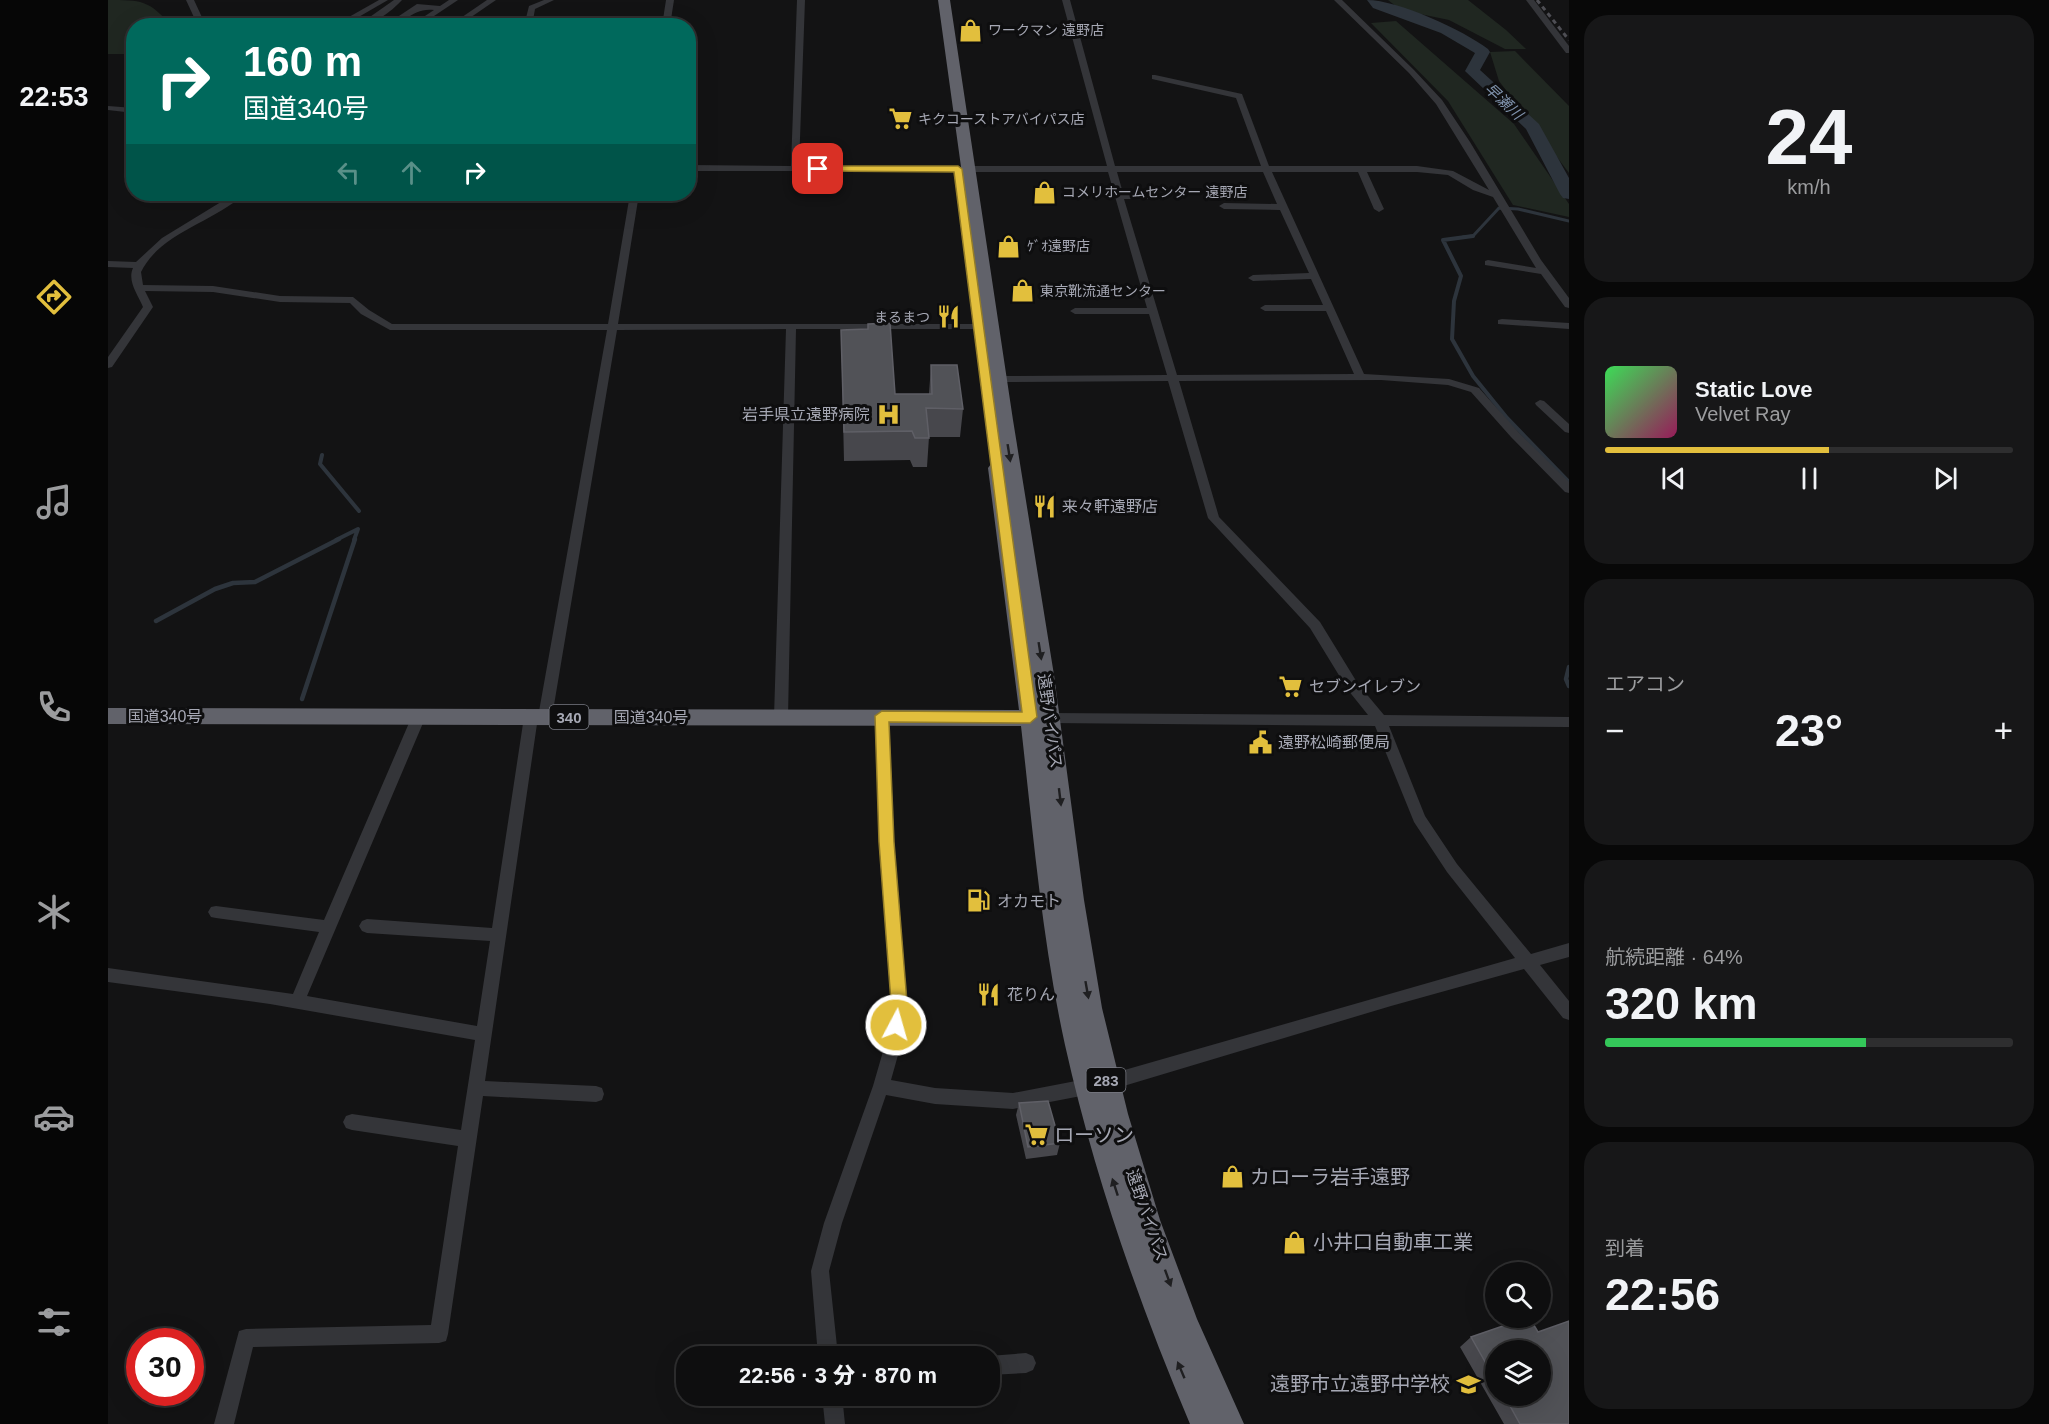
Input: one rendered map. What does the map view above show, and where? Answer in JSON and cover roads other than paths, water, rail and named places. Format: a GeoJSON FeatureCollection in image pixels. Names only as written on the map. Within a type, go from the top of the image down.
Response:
{"type":"FeatureCollection","features":[{"type":"Feature","properties":{"kind":"highway","name":"遠野バイパス"},"geometry":{"type":"LineString","coordinates":[[936,0],[998,379],[1040,718]]}},
{"type":"Feature","properties":{"kind":"highway","name":"遠野バイパス"},"geometry":{"type":"LineString","coordinates":[[944,0],[979,326],[1040,718],[1090,1008],[1111,1174],[1142,1269],[1179,1366],[1205,1424]]}},
{"type":"Feature","properties":{"kind":"highway","name":"国道340号"},"geometry":{"type":"LineString","coordinates":[[108,716],[1040,718]]}},
{"type":"Feature","properties":{"kind":"highway","name":"遠野バイパス"},"geometry":{"type":"LineString","coordinates":[[1098,1085],[1131,1169],[1184,1321],[1229,1424]]}},
{"type":"Feature","properties":{"kind":"street"},"geometry":{"type":"LineString","coordinates":[[190,0],[198,18]]}},
{"type":"Feature","properties":{"kind":"street"},"geometry":{"type":"LineString","coordinates":[[352,18],[384,0]]}},
{"type":"Feature","properties":{"kind":"street"},"geometry":{"type":"LineString","coordinates":[[371,18],[397,0],[441,8]]}},
{"type":"Feature","properties":{"kind":"street"},"geometry":{"type":"LineString","coordinates":[[425,18],[454,0]]}},
{"type":"Feature","properties":{"kind":"street"},"geometry":{"type":"LineString","coordinates":[[464,18],[492,0]]}},
{"type":"Feature","properties":{"kind":"street"},"geometry":{"type":"LineString","coordinates":[[530,18],[532,8],[550,0]]}},
{"type":"Feature","properties":{"kind":"street"},"geometry":{"type":"LineString","coordinates":[[667,18],[670,0]]}},
{"type":"Feature","properties":{"kind":"street"},"geometry":{"type":"LineString","coordinates":[[795,169],[801,0]]}},
{"type":"Feature","properties":{"kind":"street"},"geometry":{"type":"LineString","coordinates":[[1066,0],[1114,169],[1119,196],[1214,519],[1315,625],[1353,687],[1379,719],[1419,818],[1452,868],[1569,1013]]}},
{"type":"Feature","properties":{"kind":"street"},"geometry":{"type":"LineString","coordinates":[[1326,0],[1349,13]]}},
{"type":"Feature","properties":{"kind":"street"},"geometry":{"type":"LineString","coordinates":[[1338,0],[1426,86],[1451,119],[1495,195],[1569,305]]}},
{"type":"Feature","properties":{"kind":"street"},"geometry":{"type":"LineString","coordinates":[[1530,0],[1569,51]]}},
{"type":"Feature","properties":{"kind":"street"},"geometry":{"type":"LineString","coordinates":[[398,18],[420,3]]}},
{"type":"Feature","properties":{"kind":"street"},"geometry":{"type":"LineString","coordinates":[[1155,76],[1241,93],[1266,169],[1361,378]]}},
{"type":"Feature","properties":{"kind":"street"},"geometry":{"type":"LineString","coordinates":[[108,108],[126,110]]}},
{"type":"Feature","properties":{"kind":"street"},"geometry":{"type":"LineString","coordinates":[[696,168],[1417,169],[1450,173],[1476,188],[1495,195]]}},
{"type":"Feature","properties":{"kind":"street"},"geometry":{"type":"LineString","coordinates":[[1361,169],[1379,209]]}},
{"type":"Feature","properties":{"kind":"street"},"geometry":{"type":"LineString","coordinates":[[1119,196],[1150,196]]}},
{"type":"Feature","properties":{"kind":"street"},"geometry":{"type":"LineString","coordinates":[[108,364],[148,307],[136,273],[139,265],[180,229],[227,201]]}},
{"type":"Feature","properties":{"kind":"street"},"geometry":{"type":"LineString","coordinates":[[224,1424],[246,1338],[439,1334],[497,936],[634,201]]}},
{"type":"Feature","properties":{"kind":"street"},"geometry":{"type":"LineString","coordinates":[[1224,207],[1283,207]]}},
{"type":"Feature","properties":{"kind":"street"},"geometry":{"type":"LineString","coordinates":[[1488,263],[1546,272]]}},
{"type":"Feature","properties":{"kind":"street"},"geometry":{"type":"LineString","coordinates":[[108,264],[139,265]]}},
{"type":"Feature","properties":{"kind":"street"},"geometry":{"type":"LineString","coordinates":[[1253,278],[1315,276]]}},
{"type":"Feature","properties":{"kind":"street"},"geometry":{"type":"LineString","coordinates":[[140,288],[213,289],[280,299],[353,300],[365,312],[390,327],[979,326]]}},
{"type":"Feature","properties":{"kind":"street"},"geometry":{"type":"LineString","coordinates":[[1265,308],[1329,308]]}},
{"type":"Feature","properties":{"kind":"street"},"geometry":{"type":"LineString","coordinates":[[1075,311],[1153,311]]}},
{"type":"Feature","properties":{"kind":"street"},"geometry":{"type":"LineString","coordinates":[[1502,322],[1569,326]]}},
{"type":"Feature","properties":{"kind":"street"},"geometry":{"type":"LineString","coordinates":[[781,717],[791,326]]}},
{"type":"Feature","properties":{"kind":"street"},"geometry":{"type":"LineString","coordinates":[[998,379],[1361,378],[1425,379],[1449,382],[1475,390],[1515,435],[1567,486]]}},
{"type":"Feature","properties":{"kind":"street"},"geometry":{"type":"LineString","coordinates":[[1540,403],[1569,430]]}},
{"type":"Feature","properties":{"kind":"street"},"geometry":{"type":"LineString","coordinates":[[297,1002],[419,716]]}},
{"type":"Feature","properties":{"kind":"street"},"geometry":{"type":"LineString","coordinates":[[827,1346],[820,1271],[832,1223],[881,1086],[892,1048],[899,1002],[886,842],[882,716]]}},
{"type":"Feature","properties":{"kind":"street"},"geometry":{"type":"LineString","coordinates":[[1040,718],[1569,722]]}},
{"type":"Feature","properties":{"kind":"street"},"geometry":{"type":"LineString","coordinates":[[216,912],[328,927]]}},
{"type":"Feature","properties":{"kind":"street"},"geometry":{"type":"LineString","coordinates":[[367,926],[497,936]]}},
{"type":"Feature","properties":{"kind":"street"},"geometry":{"type":"LineString","coordinates":[[881,1086],[935,1096],[1013,1101],[1098,1085],[1569,950]]}},
{"type":"Feature","properties":{"kind":"street"},"geometry":{"type":"LineString","coordinates":[[108,975],[297,1002],[482,1034]]}},
{"type":"Feature","properties":{"kind":"street"},"geometry":{"type":"LineString","coordinates":[[476,1088],[596,1094]]}},
{"type":"Feature","properties":{"kind":"street"},"geometry":{"type":"LineString","coordinates":[[352,1122],[467,1139]]}},
{"type":"Feature","properties":{"kind":"street"},"geometry":{"type":"LineString","coordinates":[[1000,1365],[1026,1364]]}},
{"type":"Feature","properties":{"kind":"street"},"geometry":{"type":"LineString","coordinates":[[833,1406],[835,1424]]}},
{"type":"Feature","properties":{"kind":"waterway","name":"早瀬川"},"geometry":{"type":"LineString","coordinates":[[1374,0],[1378,5],[1460,36],[1483,52],[1472,71],[1533,127],[1569,194]]}},
{"type":"Feature","properties":{"kind":"waterway"},"geometry":{"type":"LineString","coordinates":[[1473,236],[1499,208],[1518,209],[1569,221]]}},
{"type":"Feature","properties":{"kind":"waterway"},"geometry":{"type":"LineString","coordinates":[[1463,237],[1473,236]]}},
{"type":"Feature","properties":{"kind":"waterway"},"geometry":{"type":"LineString","coordinates":[[1473,236],[1443,240],[1461,276],[1454,301],[1452,339],[1473,376],[1507,418],[1569,482]]}},
{"type":"Feature","properties":{"kind":"waterway"},"geometry":{"type":"LineString","coordinates":[[322,455],[320,464],[359,511]]}},
{"type":"Feature","properties":{"kind":"waterway"},"geometry":{"type":"LineString","coordinates":[[336,540],[358,529],[354,540]]}},
{"type":"Feature","properties":{"kind":"waterway"},"geometry":{"type":"LineString","coordinates":[[156,621],[215,589],[233,583],[255,582],[339,539]]}},
{"type":"Feature","properties":{"kind":"waterway"},"geometry":{"type":"LineString","coordinates":[[302,699],[355,539]]}},
{"type":"Feature","properties":{"kind":"waterway"},"geometry":{"type":"LineString","coordinates":[[1569,667],[1566,679],[1569,686]]}},
{"type":"Feature","properties":{"kind":"railway"},"geometry":{"type":"LineString","coordinates":[[1537,0],[1569,40]]}},
{"type":"Feature","properties":{"kind":"place","name":"ワークマン 遠野店"},"geometry":{"type":"Point","coordinates":[970,30]}},
{"type":"Feature","properties":{"kind":"place","name":"キクコーストアバイパス店"},"geometry":{"type":"Point","coordinates":[900,119]}},
{"type":"Feature","properties":{"kind":"place","name":"コメリホームセンター 遠野店"},"geometry":{"type":"Point","coordinates":[1044,192]}},
{"type":"Feature","properties":{"kind":"place","name":"ｹﾞｵ遠野店"},"geometry":{"type":"Point","coordinates":[1009,246]}},
{"type":"Feature","properties":{"kind":"place","name":"東京靴流通センター"},"geometry":{"type":"Point","coordinates":[1022,291]}},
{"type":"Feature","properties":{"kind":"place","name":"まるまつ"},"geometry":{"type":"Point","coordinates":[948,317]}},
{"type":"Feature","properties":{"kind":"place","name":"岩手県立遠野病院"},"geometry":{"type":"Point","coordinates":[888,414]}},
{"type":"Feature","properties":{"kind":"place","name":"来々軒遠野店"},"geometry":{"type":"Point","coordinates":[1044,506]}},
{"type":"Feature","properties":{"kind":"place","name":"セブンイレブン"},"geometry":{"type":"Point","coordinates":[1291,686]}},
{"type":"Feature","properties":{"kind":"place","name":"遠野松崎郵便局"},"geometry":{"type":"Point","coordinates":[1260,742]}},
{"type":"Feature","properties":{"kind":"place","name":"オカモト"},"geometry":{"type":"Point","coordinates":[979,901]}},
{"type":"Feature","properties":{"kind":"place","name":"花りん"},"geometry":{"type":"Point","coordinates":[989,994]}},
{"type":"Feature","properties":{"kind":"place","name":"ローソン"},"geometry":{"type":"Point","coordinates":[1036,1135]}},
{"type":"Feature","properties":{"kind":"place","name":"カローラ岩手遠野"},"geometry":{"type":"Point","coordinates":[1232,1177]}},
{"type":"Feature","properties":{"kind":"place","name":"小井口自動車工業"},"geometry":{"type":"Point","coordinates":[1295,1242]}},
{"type":"Feature","properties":{"kind":"place","name":"遠野市立遠野中学校"},"geometry":{"type":"Point","coordinates":[1468,1384]}}]}
